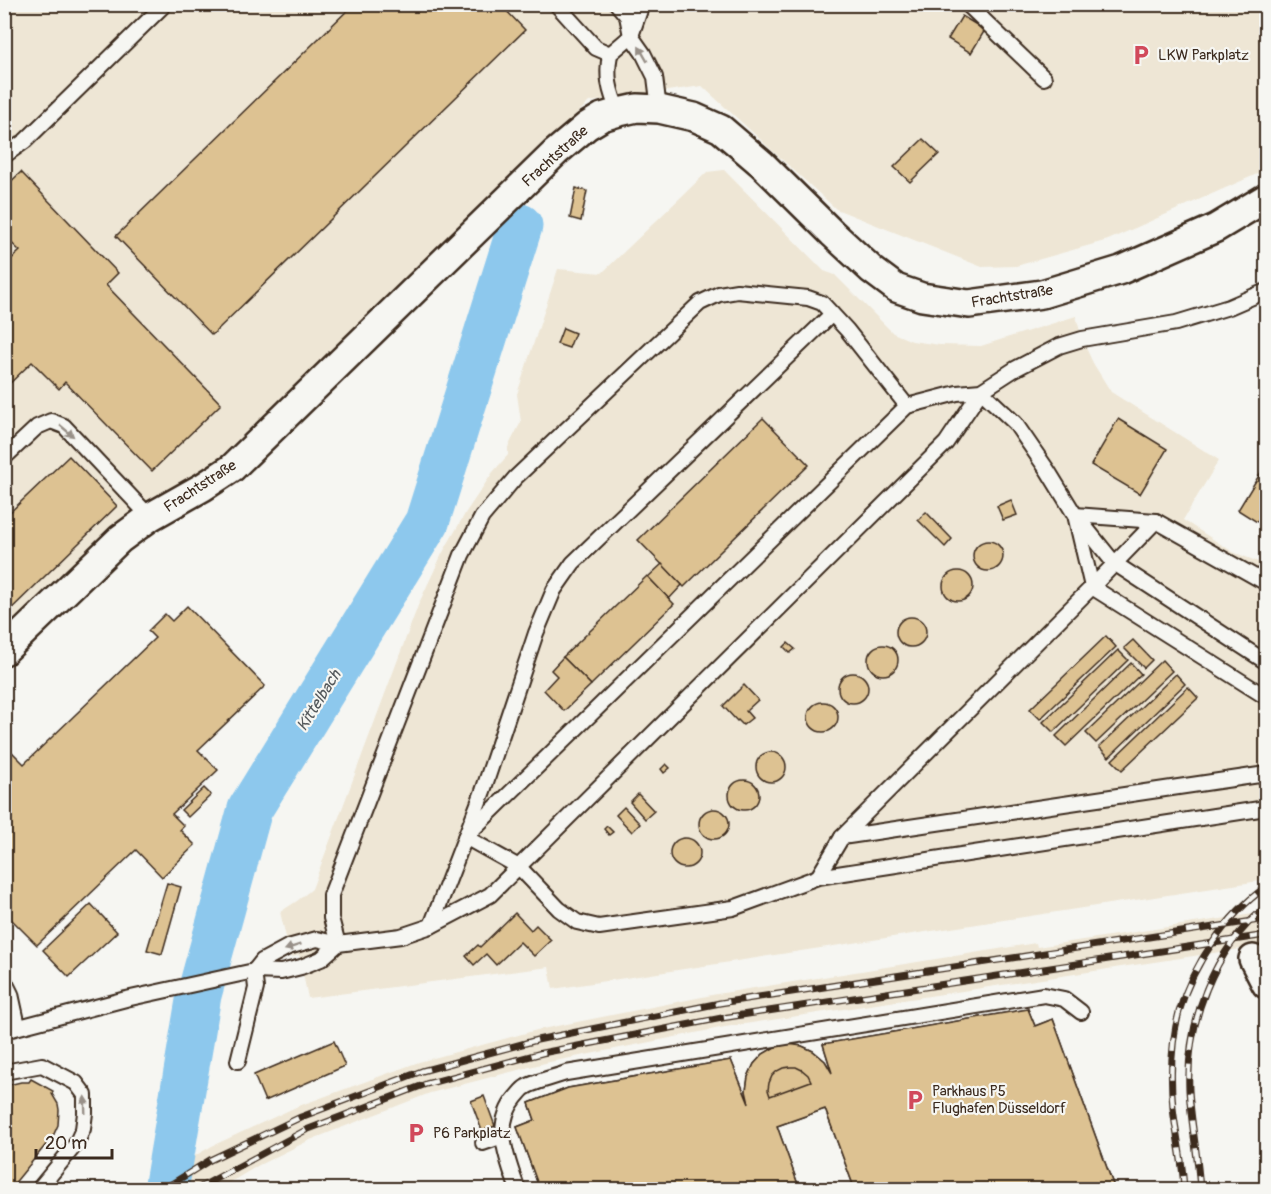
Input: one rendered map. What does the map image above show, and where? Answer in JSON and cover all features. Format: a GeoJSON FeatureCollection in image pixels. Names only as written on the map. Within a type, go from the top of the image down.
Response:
{"type":"FeatureCollection","features":[{"type":"Feature","properties":{"kind":"street","name":"Frachtstraße"},"geometry":{"type":"LineString","coordinates":[[4,651],[120,539],[150,517],[232,468],[556,152],[587,126],[602,117],[637,108],[659,109],[694,117],[721,129],[762,164],[872,270],[896,288],[922,297],[969,304],[1042,294],[1122,270],[1216,228],[1266,198]]}},
{"type":"Feature","properties":{"kind":"street"},"geometry":{"type":"LineString","coordinates":[[1253,959],[1266,984]]}},
{"type":"Feature","properties":{"kind":"lane"},"geometry":{"type":"LineString","coordinates":[[4,156],[25,141],[165,4]]}},
{"type":"Feature","properties":{"kind":"lane"},"geometry":{"type":"LineString","coordinates":[[555,4],[596,48],[610,54]]}},
{"type":"Feature","properties":{"kind":"lane"},"geometry":{"type":"LineString","coordinates":[[617,4],[627,16],[631,36],[655,77],[659,109]]}},
{"type":"Feature","properties":{"kind":"lane"},"geometry":{"type":"LineString","coordinates":[[619,112],[611,97],[607,69],[610,54],[631,36],[643,4]]}},
{"type":"Feature","properties":{"kind":"lane"},"geometry":{"type":"LineString","coordinates":[[967,4],[1044,78]]}},
{"type":"Feature","properties":{"kind":"lane"},"geometry":{"type":"LineString","coordinates":[[338,944],[331,918],[331,895],[462,555],[482,517],[515,478],[700,303],[719,294],[737,291],[808,298],[822,303],[847,330],[907,406]]}},
{"type":"Feature","properties":{"kind":"lane"},"geometry":{"type":"LineString","coordinates":[[238,1061],[256,988],[254,971],[262,961],[288,947],[317,939],[338,944],[401,936],[431,926],[490,895],[946,442],[981,392],[1015,369],[1059,346],[1082,339],[1176,323],[1229,307],[1266,291]]}},
{"type":"Feature","properties":{"kind":"lane"},"geometry":{"type":"LineString","coordinates":[[431,926],[483,790],[536,633],[554,590],[573,563],[832,314]]}},
{"type":"Feature","properties":{"kind":"lane"},"geometry":{"type":"LineString","coordinates":[[465,837],[907,406],[957,393],[981,392],[1015,423],[1075,515],[1114,563],[1266,662]]}},
{"type":"Feature","properties":{"kind":"lane"},"geometry":{"type":"LineString","coordinates":[[4,458],[37,427],[51,421],[64,426],[150,517]]}},
{"type":"Feature","properties":{"kind":"lane"},"geometry":{"type":"LineString","coordinates":[[1075,515],[1156,521],[1266,583]]}},
{"type":"Feature","properties":{"kind":"lane"},"geometry":{"type":"LineString","coordinates":[[1075,515],[1092,587],[1266,697]]}},
{"type":"Feature","properties":{"kind":"lane"},"geometry":{"type":"LineString","coordinates":[[818,877],[842,837],[1156,521]]}},
{"type":"Feature","properties":{"kind":"lane"},"geometry":{"type":"LineString","coordinates":[[842,837],[1266,774]]}},
{"type":"Feature","properties":{"kind":"lane"},"geometry":{"type":"LineString","coordinates":[[465,837],[519,867],[559,909],[577,922],[599,927],[734,908],[818,877],[1266,808]]}},
{"type":"Feature","properties":{"kind":"lane"},"geometry":{"type":"LineString","coordinates":[[4,980],[11,994],[11,1028],[182,986],[254,971],[281,972],[301,967],[321,959],[338,944]]}},
{"type":"Feature","properties":{"kind":"lane"},"geometry":{"type":"LineString","coordinates":[[518,1190],[506,1158],[503,1136],[504,1122],[510,1104],[525,1087],[566,1073],[1044,995],[1064,999],[1081,1012]]}},
{"type":"Feature","properties":{"kind":"lane"},"geometry":{"type":"LineString","coordinates":[[4,1072],[42,1065],[76,1083],[85,1095],[86,1113],[83,1129],[76,1144],[38,1190]]}},
{"type":"Feature","properties":{"kind":"lane"},"geometry":{"type":"LineString","coordinates":[[483,1143],[503,1136]]}},
{"type":"Feature","properties":{"kind":"shaded area"},"geometry":{"type":"Polygon","coordinates":[[[4,5],[1266,5],[1266,170],[1108,240],[1016,266],[982,267],[836,209],[702,86],[589,102],[217,460],[5,668],[4,5]]]}},
{"type":"Feature","properties":{"kind":"shaded area"},"geometry":{"type":"Polygon","coordinates":[[[724,170],[824,271],[835,275],[893,333],[912,341],[940,345],[981,346],[1076,316],[1082,339],[1093,363],[1111,392],[1219,460],[1183,520],[1233,552],[1266,565],[1266,880],[553,989],[549,967],[308,998],[299,955],[291,958],[280,912],[312,889],[419,603],[442,554],[466,512],[493,472],[508,455],[508,447],[521,422],[517,394],[558,269],[602,273],[707,172],[724,170]]]}},
{"type":"Feature","properties":{"kind":"shaded area"},"geometry":{"type":"Polygon","coordinates":[[[1266,912],[1266,945],[725,1027],[545,1063],[430,1093],[310,1140],[259,1165],[219,1189],[136,1190],[212,1146],[296,1107],[419,1062],[537,1030],[717,994],[1036,943],[1037,947],[1266,912]]]}},
{"type":"Feature","properties":{"kind":"building"},"geometry":{"type":"Polygon","coordinates":[[[354,4],[500,4],[525,30],[212,335],[116,236],[354,4]]]}},
{"type":"Feature","properties":{"kind":"building"},"geometry":{"type":"Polygon","coordinates":[[[962,16],[985,30],[971,53],[948,39],[962,16]]]}},
{"type":"Feature","properties":{"kind":"building"},"geometry":{"type":"Polygon","coordinates":[[[923,139],[939,154],[910,182],[894,167],[923,139]]]}},
{"type":"Feature","properties":{"kind":"building"},"geometry":{"type":"Polygon","coordinates":[[[21,172],[118,273],[106,285],[221,404],[152,471],[65,382],[59,389],[32,362],[4,389],[4,264],[20,251],[4,236],[4,188],[21,172]]]}},
{"type":"Feature","properties":{"kind":"building"},"geometry":{"type":"Polygon","coordinates":[[[576,188],[587,191],[581,221],[570,218],[576,188]]]}},
{"type":"Feature","properties":{"kind":"building"},"geometry":{"type":"Polygon","coordinates":[[[563,328],[575,333],[569,348],[557,344],[563,328]]]}},
{"type":"Feature","properties":{"kind":"building"},"geometry":{"type":"Polygon","coordinates":[[[763,418],[809,465],[684,587],[638,540],[763,418]]]}},
{"type":"Feature","properties":{"kind":"building"},"geometry":{"type":"Polygon","coordinates":[[[1118,419],[1167,449],[1140,494],[1091,465],[1118,419]]]}},
{"type":"Feature","properties":{"kind":"building"},"geometry":{"type":"Polygon","coordinates":[[[69,456],[117,506],[4,616],[4,518],[69,456]]]}},
{"type":"Feature","properties":{"kind":"building"},"geometry":{"type":"Polygon","coordinates":[[[1266,464],[1266,506],[1257,522],[1238,510],[1266,464]]]}},
{"type":"Feature","properties":{"kind":"building"},"geometry":{"type":"Polygon","coordinates":[[[1011,500],[1017,515],[1003,520],[997,506],[1011,500]]]}},
{"type":"Feature","properties":{"kind":"building"},"geometry":{"type":"Polygon","coordinates":[[[926,512],[952,539],[945,547],[918,520],[926,512]]]}},
{"type":"Feature","properties":{"kind":"building"},"geometry":{"type":"Polygon","coordinates":[[[988,541],[999,545],[1003,556],[999,567],[988,571],[977,567],[973,556],[977,545],[988,541]]]}},
{"type":"Feature","properties":{"kind":"building"},"geometry":{"type":"Polygon","coordinates":[[[662,564],[682,585],[669,599],[648,577],[662,564]]]}},
{"type":"Feature","properties":{"kind":"building"},"geometry":{"type":"Polygon","coordinates":[[[958,571],[969,575],[973,586],[969,597],[958,601],[947,597],[943,586],[947,575],[958,571]]]}},
{"type":"Feature","properties":{"kind":"building"},"geometry":{"type":"Polygon","coordinates":[[[647,576],[674,604],[591,685],[563,657],[647,576]]]}},
{"type":"Feature","properties":{"kind":"building"},"geometry":{"type":"Polygon","coordinates":[[[187,606],[265,686],[198,750],[218,770],[172,814],[184,826],[180,830],[195,845],[162,877],[136,850],[37,945],[4,912],[4,747],[6,746],[24,764],[155,638],[148,631],[165,614],[172,621],[187,606]]]}},
{"type":"Feature","properties":{"kind":"building"},"geometry":{"type":"Polygon","coordinates":[[[911,617],[922,621],[926,632],[922,643],[911,647],[900,643],[896,632],[900,621],[911,617]]]}},
{"type":"Feature","properties":{"kind":"building"},"geometry":{"type":"Polygon","coordinates":[[[1106,636],[1116,647],[1040,719],[1030,709],[1106,636]]]}},
{"type":"Feature","properties":{"kind":"building"},"geometry":{"type":"Polygon","coordinates":[[[1133,640],[1152,660],[1144,668],[1124,648],[1133,640]]]}},
{"type":"Feature","properties":{"kind":"building"},"geometry":{"type":"Polygon","coordinates":[[[788,643],[795,649],[790,653],[784,647],[788,643]]]}},
{"type":"Feature","properties":{"kind":"building"},"geometry":{"type":"Polygon","coordinates":[[[883,645],[894,649],[898,660],[894,671],[883,675],[872,671],[868,660],[872,649],[883,645]]]}},
{"type":"Feature","properties":{"kind":"building"},"geometry":{"type":"Polygon","coordinates":[[[1118,650],[1128,660],[1053,732],[1043,722],[1118,650]]]}},
{"type":"Feature","properties":{"kind":"building"},"geometry":{"type":"Polygon","coordinates":[[[563,657],[591,685],[564,711],[544,690],[557,676],[551,670],[563,657]]]}},
{"type":"Feature","properties":{"kind":"building"},"geometry":{"type":"Polygon","coordinates":[[[1162,660],[1172,671],[1096,743],[1086,733],[1162,660]]]}},
{"type":"Feature","properties":{"kind":"building"},"geometry":{"type":"Polygon","coordinates":[[[1131,663],[1141,674],[1066,746],[1056,736],[1131,663]]]}},
{"type":"Feature","properties":{"kind":"building"},"geometry":{"type":"Polygon","coordinates":[[[853,673],[864,677],[868,688],[864,699],[853,703],[842,699],[838,688],[842,677],[853,673]]]}},
{"type":"Feature","properties":{"kind":"building"},"geometry":{"type":"Polygon","coordinates":[[[1176,674],[1185,684],[1109,757],[1099,747],[1176,674]]]}},
{"type":"Feature","properties":{"kind":"building"},"geometry":{"type":"Polygon","coordinates":[[[744,685],[758,700],[746,711],[752,718],[743,725],[723,706],[744,685]]]}},
{"type":"Feature","properties":{"kind":"building"},"geometry":{"type":"Polygon","coordinates":[[[1188,687],[1198,698],[1122,770],[1112,760],[1188,687]]]}},
{"type":"Feature","properties":{"kind":"building"},"geometry":{"type":"Polygon","coordinates":[[[823,702],[834,706],[838,717],[834,728],[823,732],[812,728],[808,717],[812,706],[823,702]]]}},
{"type":"Feature","properties":{"kind":"building"},"geometry":{"type":"Polygon","coordinates":[[[771,752],[782,756],[786,767],[782,778],[771,782],[760,778],[756,767],[760,756],[771,752]]]}},
{"type":"Feature","properties":{"kind":"building"},"geometry":{"type":"Polygon","coordinates":[[[666,764],[670,768],[664,773],[661,769],[666,764]]]}},
{"type":"Feature","properties":{"kind":"building"},"geometry":{"type":"Polygon","coordinates":[[[744,780],[755,784],[759,795],[755,806],[744,810],[733,806],[729,795],[733,784],[744,780]]]}},
{"type":"Feature","properties":{"kind":"building"},"geometry":{"type":"Polygon","coordinates":[[[204,788],[211,795],[188,817],[181,810],[204,788]]]}},
{"type":"Feature","properties":{"kind":"building"},"geometry":{"type":"Polygon","coordinates":[[[638,794],[654,811],[645,819],[630,802],[638,794]]]}},
{"type":"Feature","properties":{"kind":"building"},"geometry":{"type":"Polygon","coordinates":[[[624,807],[640,824],[632,832],[616,815],[624,807]]]}},
{"type":"Feature","properties":{"kind":"building"},"geometry":{"type":"Polygon","coordinates":[[[714,809],[725,813],[729,824],[725,835],[714,839],[703,835],[699,824],[703,813],[714,809]]]}},
{"type":"Feature","properties":{"kind":"building"},"geometry":{"type":"Polygon","coordinates":[[[607,826],[613,832],[609,835],[604,829],[607,826]]]}},
{"type":"Feature","properties":{"kind":"building"},"geometry":{"type":"Polygon","coordinates":[[[685,838],[696,842],[700,853],[696,864],[685,868],[674,864],[670,853],[674,842],[685,838]]]}},
{"type":"Feature","properties":{"kind":"building"},"geometry":{"type":"Polygon","coordinates":[[[167,883],[181,887],[162,954],[147,950],[167,883]]]}},
{"type":"Feature","properties":{"kind":"building"},"geometry":{"type":"Polygon","coordinates":[[[91,904],[117,932],[69,977],[43,950],[91,904]]]}},
{"type":"Feature","properties":{"kind":"building"},"geometry":{"type":"Polygon","coordinates":[[[515,913],[531,930],[536,925],[551,940],[534,956],[520,942],[496,965],[486,954],[474,965],[466,956],[478,945],[480,947],[515,913]]]}},
{"type":"Feature","properties":{"kind":"building","name":"Parkhaus P5 Flughafen Düsseldorf"},"geometry":{"type":"Polygon","coordinates":[[[1028,1009],[1035,1026],[1053,1019],[1115,1190],[855,1190],[825,1109],[777,1126],[800,1190],[540,1190],[517,1127],[535,1120],[529,1103],[568,1088],[731,1060],[749,1104],[746,1091],[748,1077],[754,1064],[763,1054],[775,1047],[788,1044],[802,1046],[813,1051],[825,1061],[832,1073],[823,1044],[1028,1009]]]}},
{"type":"Feature","properties":{"kind":"building","name":"Parkhaus P5 Flughafen Düsseldorf"},"geometry":{"type":"Polygon","coordinates":[[[1028,1009],[1035,1026],[1053,1019],[1115,1190],[855,1190],[825,1109],[777,1126],[800,1190],[540,1190],[517,1127],[535,1120],[529,1103],[568,1088],[731,1060],[749,1104],[746,1091],[748,1077],[754,1064],[763,1054],[775,1047],[788,1044],[802,1046],[813,1051],[825,1061],[832,1073],[823,1044],[1028,1009]],[[796,1067],[783,1068],[772,1076],[768,1090],[770,1096],[811,1081],[808,1075],[796,1067]]]}},
{"type":"Feature","properties":{"kind":"building"},"geometry":{"type":"Polygon","coordinates":[[[334,1041],[345,1066],[265,1101],[254,1075],[334,1041]]]}},
{"type":"Feature","properties":{"kind":"building"},"geometry":{"type":"Polygon","coordinates":[[[31,1079],[53,1091],[52,1094],[59,1110],[58,1125],[53,1136],[9,1190],[4,1190],[4,1086],[29,1082],[31,1079]]]}},
{"type":"Feature","properties":{"kind":"building"},"geometry":{"type":"Polygon","coordinates":[[[484,1096],[495,1126],[482,1131],[471,1101],[484,1096]]]}},
{"type":"Feature","properties":{"kind":"waterway","name":"Kittelbach"},"geometry":{"type":"LineString","coordinates":[[166,1190],[199,995],[250,809],[427,522],[520,226]]}},
{"type":"Feature","properties":{"kind":"railway"},"geometry":{"type":"LineString","coordinates":[[1184,1190],[1172,1084],[1173,1048],[1179,1012],[1193,977],[1213,942],[1238,911],[1266,887]]}},
{"type":"Feature","properties":{"kind":"railway"},"geometry":{"type":"LineString","coordinates":[[1200,1190],[1189,1090],[1192,1039],[1206,989],[1218,966],[1231,944],[1247,924],[1266,907]]}},
{"type":"Feature","properties":{"kind":"railway"},"geometry":{"type":"LineString","coordinates":[[162,1190],[210,1160],[301,1117],[422,1071],[537,1040],[720,1003],[1266,919]]}},
{"type":"Feature","properties":{"kind":"railway"},"geometry":{"type":"LineString","coordinates":[[195,1190],[306,1130],[426,1084],[542,1053],[722,1018],[1266,935]]}},
{"type":"Feature","properties":{"kind":"place","name":"LKW Parkplatz"},"geometry":{"type":"Point","coordinates":[1141,55]}},
{"type":"Feature","properties":{"kind":"place","name":"Parkhaus P5 Flughafen Düsseldorf"},"geometry":{"type":"Point","coordinates":[915,1100]}},
{"type":"Feature","properties":{"kind":"place","name":"P6 Parkplatz"},"geometry":{"type":"Point","coordinates":[416,1133]}}]}
